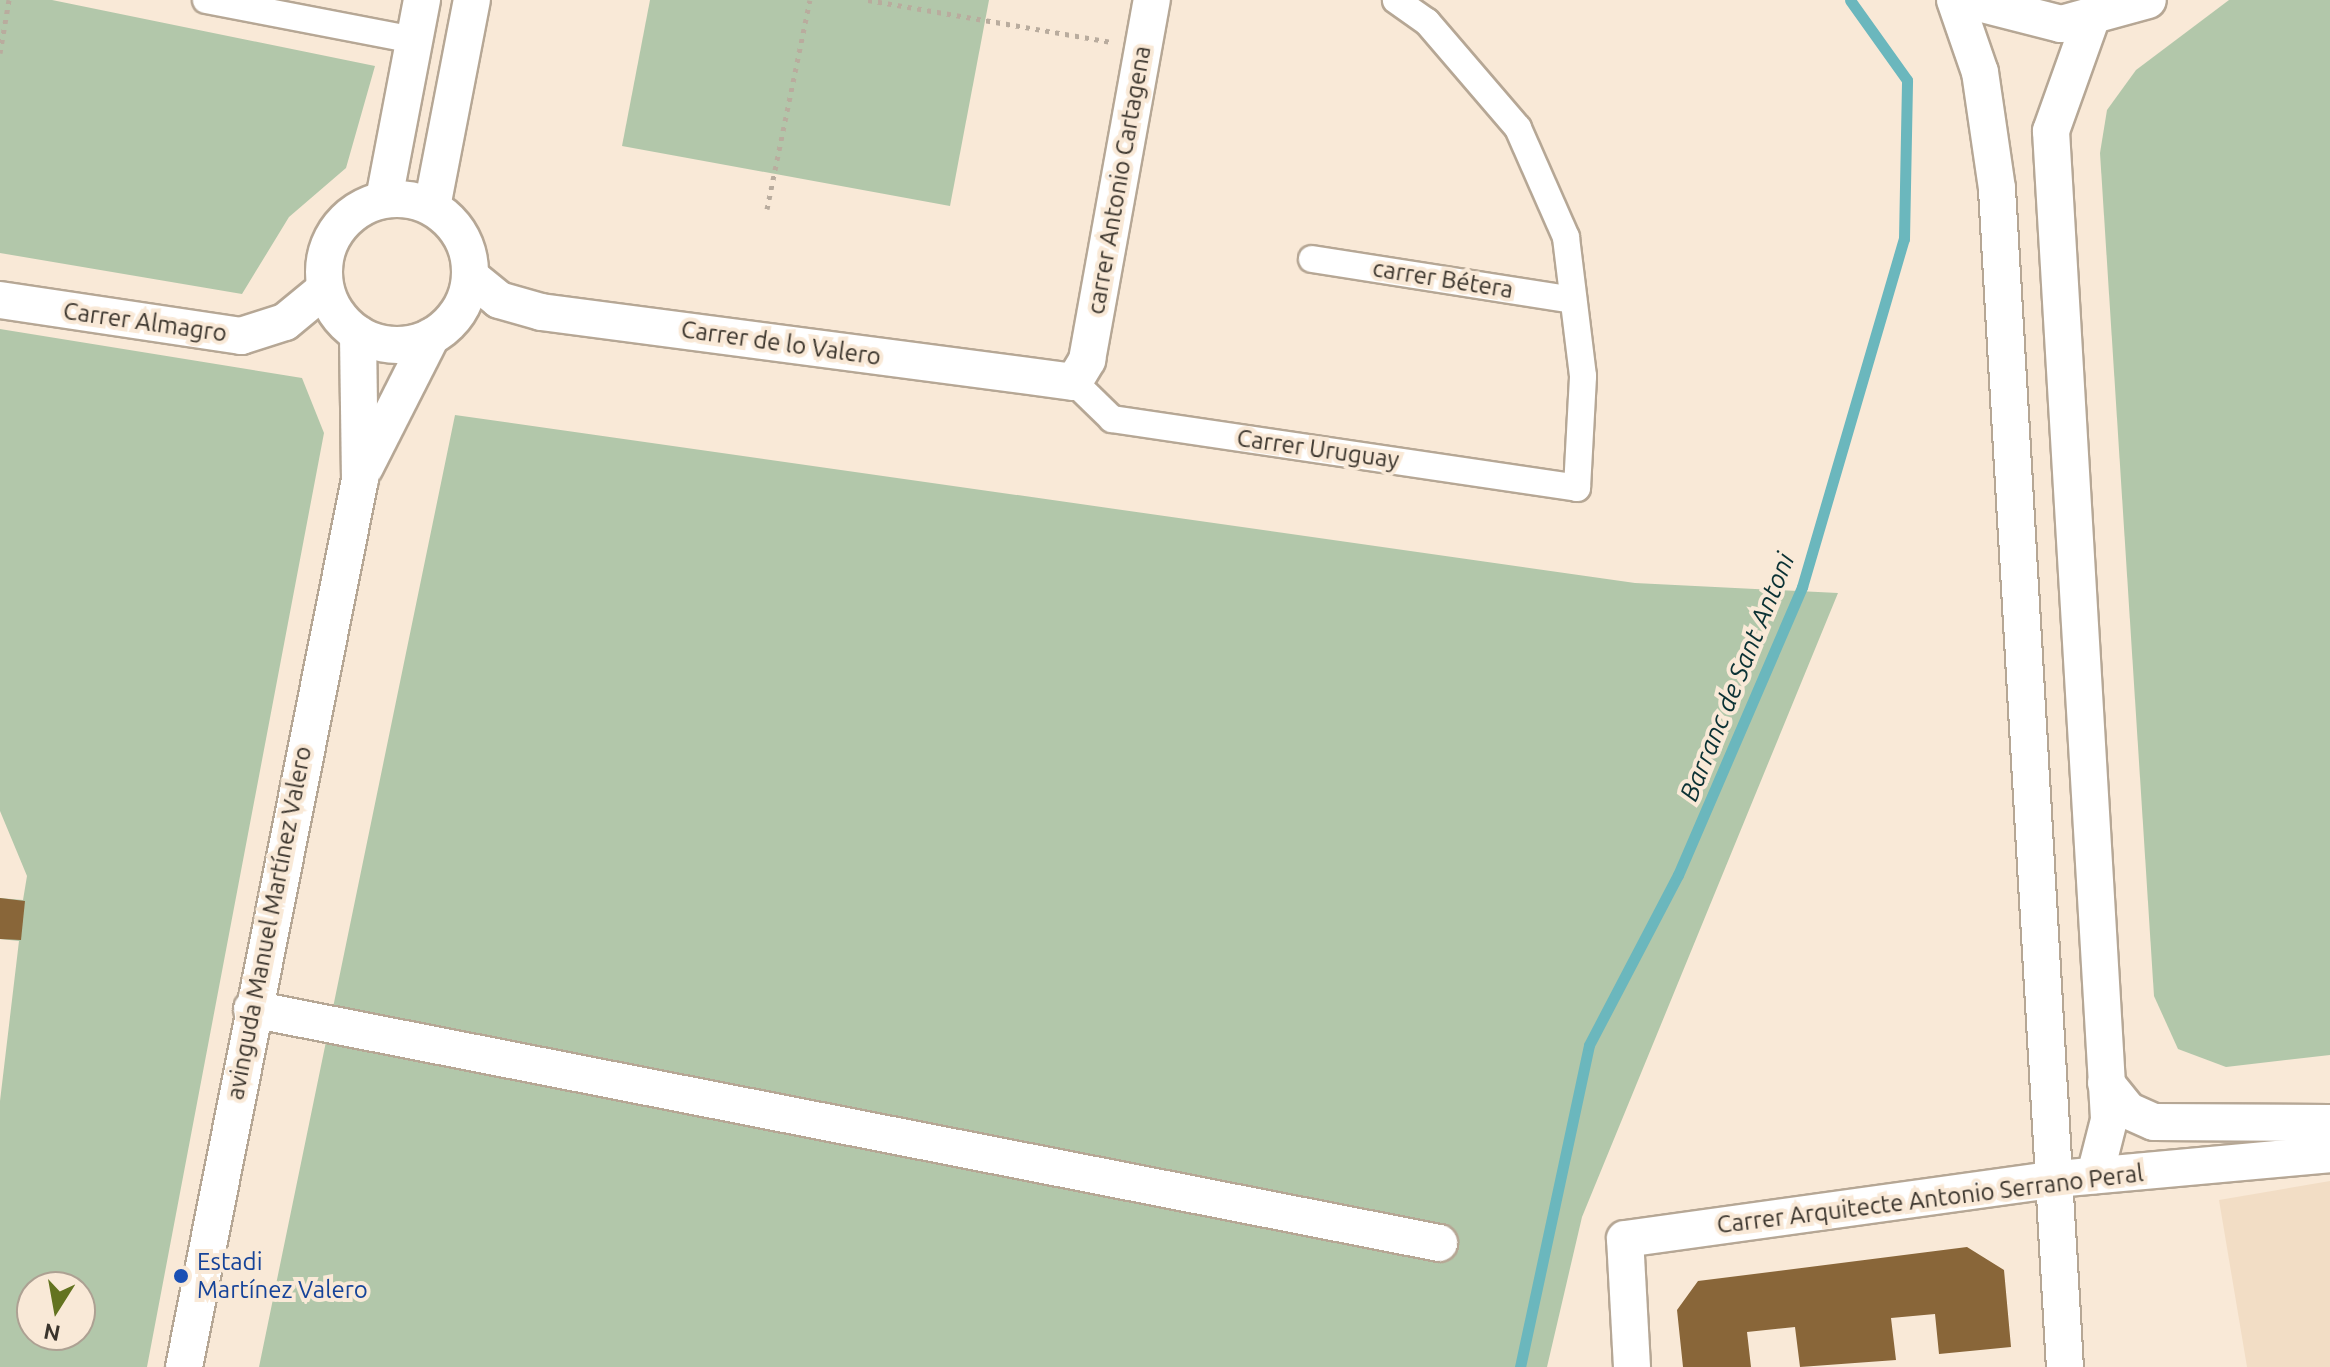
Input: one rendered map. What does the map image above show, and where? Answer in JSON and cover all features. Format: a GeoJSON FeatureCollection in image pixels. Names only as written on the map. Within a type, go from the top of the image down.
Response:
{"type":"FeatureCollection","features":[{"type":"Feature","properties":{"kind":"street"},"geometry":{"type":"LineString","coordinates":[[206,0],[414,40]]}},
{"type":"Feature","properties":{"kind":"street"},"geometry":{"type":"LineString","coordinates":[[384,199],[422,0]]}},
{"type":"Feature","properties":{"kind":"street"},"geometry":{"type":"LineString","coordinates":[[432,207],[472,0]]}},
{"type":"Feature","properties":{"kind":"street","name":"carrer Antonio Cartagena"},"geometry":{"type":"LineString","coordinates":[[1080,371],[1152,0]]}},
{"type":"Feature","properties":{"kind":"street"},"geometry":{"type":"LineString","coordinates":[[1396,0],[1427,22],[1518,128],[1566,237],[1573,300]]}},
{"type":"Feature","properties":{"kind":"street"},"geometry":{"type":"LineString","coordinates":[[1955,0],[1980,72],[1997,189],[2057,1179],[2065,1367]]}},
{"type":"Feature","properties":{"kind":"street"},"geometry":{"type":"LineString","coordinates":[[1967,0],[2061,24],[2090,22],[2148,0]]}},
{"type":"Feature","properties":{"kind":"street"},"geometry":{"type":"LineString","coordinates":[[2090,22],[2051,131],[2109,1120],[2095,1175]]}},
{"type":"Feature","properties":{"kind":"street"},"geometry":{"type":"LineString","coordinates":[[384,199],[432,207],[457,228],[471,277],[448,326],[431,337],[397,346],[358,334],[325,289],[328,244],[348,215],[384,199]]}},
{"type":"Feature","properties":{"kind":"street","name":"carrer Bétera"},"geometry":{"type":"LineString","coordinates":[[1312,259],[1573,300]]}},
{"type":"Feature","properties":{"kind":"street","name":"Carrer de lo Valero"},"geometry":{"type":"LineString","coordinates":[[471,277],[499,300],[541,312],[1080,371]]}},
{"type":"Feature","properties":{"kind":"street","name":"Carrer Almagro"},"geometry":{"type":"LineString","coordinates":[[0,300],[241,336],[285,322],[325,289]]}},
{"type":"Feature","properties":{"kind":"street","name":"Carrer Uruguay"},"geometry":{"type":"LineString","coordinates":[[1080,371],[1112,419],[1577,488],[1583,376],[1573,300]]}},
{"type":"Feature","properties":{"kind":"street","name":"avinguda Manuel Martínez Valero"},"geometry":{"type":"LineString","coordinates":[[184,1367],[252,1009],[360,479],[358,334]]}},
{"type":"Feature","properties":{"kind":"street","name":"avinguda Manuel Martínez Valero"},"geometry":{"type":"LineString","coordinates":[[360,479],[431,337]]}},
{"type":"Feature","properties":{"kind":"street"},"geometry":{"type":"LineString","coordinates":[[252,1009],[1439,1243]]}},
{"type":"Feature","properties":{"kind":"street"},"geometry":{"type":"LineString","coordinates":[[2106,1083],[2129,1111],[2154,1122],[2330,1123]]}},
{"type":"Feature","properties":{"kind":"street","name":"Carrer Arquitecte Antonio Serrano Peral"},"geometry":{"type":"LineString","coordinates":[[1632,1367],[1625,1239],[2057,1179],[2330,1154]]}},
{"type":"Feature","properties":{"kind":"path"},"geometry":{"type":"LineString","coordinates":[[0,53],[9,0]]}},
{"type":"Feature","properties":{"kind":"path"},"geometry":{"type":"LineString","coordinates":[[767,209],[810,0]]}},
{"type":"Feature","properties":{"kind":"path"},"geometry":{"type":"LineString","coordinates":[[868,0],[1143,47]]}},
{"type":"Feature","properties":{"kind":"shaded area"},"geometry":{"type":"Polygon","coordinates":[[[2330,1181],[2330,1367],[2247,1367],[2219,1200],[2330,1181]]]}},
{"type":"Feature","properties":{"kind":"green space"},"geometry":{"type":"Polygon","coordinates":[[[0,0],[52,0],[375,66],[346,168],[289,217],[242,294],[0,253],[0,0]]]}},
{"type":"Feature","properties":{"kind":"green space"},"geometry":{"type":"Polygon","coordinates":[[[650,0],[989,0],[950,206],[622,146],[650,0]]]}},
{"type":"Feature","properties":{"kind":"green space"},"geometry":{"type":"Polygon","coordinates":[[[2229,0],[2330,0],[2330,1055],[2226,1067],[2178,1049],[2154,996],[2100,153],[2107,110],[2136,70],[2229,0]]]}},
{"type":"Feature","properties":{"kind":"green space"},"geometry":{"type":"Polygon","coordinates":[[[0,329],[302,378],[324,433],[147,1367],[0,1367],[0,1101],[19,941],[0,939],[0,898],[23,900],[27,876],[0,811],[0,329]]]}},
{"type":"Feature","properties":{"kind":"green space"},"geometry":{"type":"Polygon","coordinates":[[[455,415],[1635,583],[1838,593],[1582,1217],[1547,1367],[259,1367],[455,415]]]}},
{"type":"Feature","properties":{"kind":"building"},"geometry":{"type":"Polygon","coordinates":[[[0,898],[25,901],[21,940],[0,939],[0,898]]]}},
{"type":"Feature","properties":{"kind":"building"},"geometry":{"type":"Polygon","coordinates":[[[1967,1247],[2004,1270],[2011,1347],[1939,1354],[1935,1314],[1891,1318],[1896,1360],[1800,1367],[1795,1327],[1747,1332],[1751,1367],[1683,1367],[1677,1310],[1698,1281],[1967,1247]]]}},
{"type":"Feature","properties":{"kind":"waterway","name":"Barranc de Sant Antoni"},"geometry":{"type":"LineString","coordinates":[[1520,1367],[1589,1045],[1678,875],[1802,587],[1904,239],[1907,80],[1850,0]]}},
{"type":"Feature","properties":{"kind":"place","name":"Estadi Martínez Valero"},"geometry":{"type":"Point","coordinates":[181,1276]}}]}
